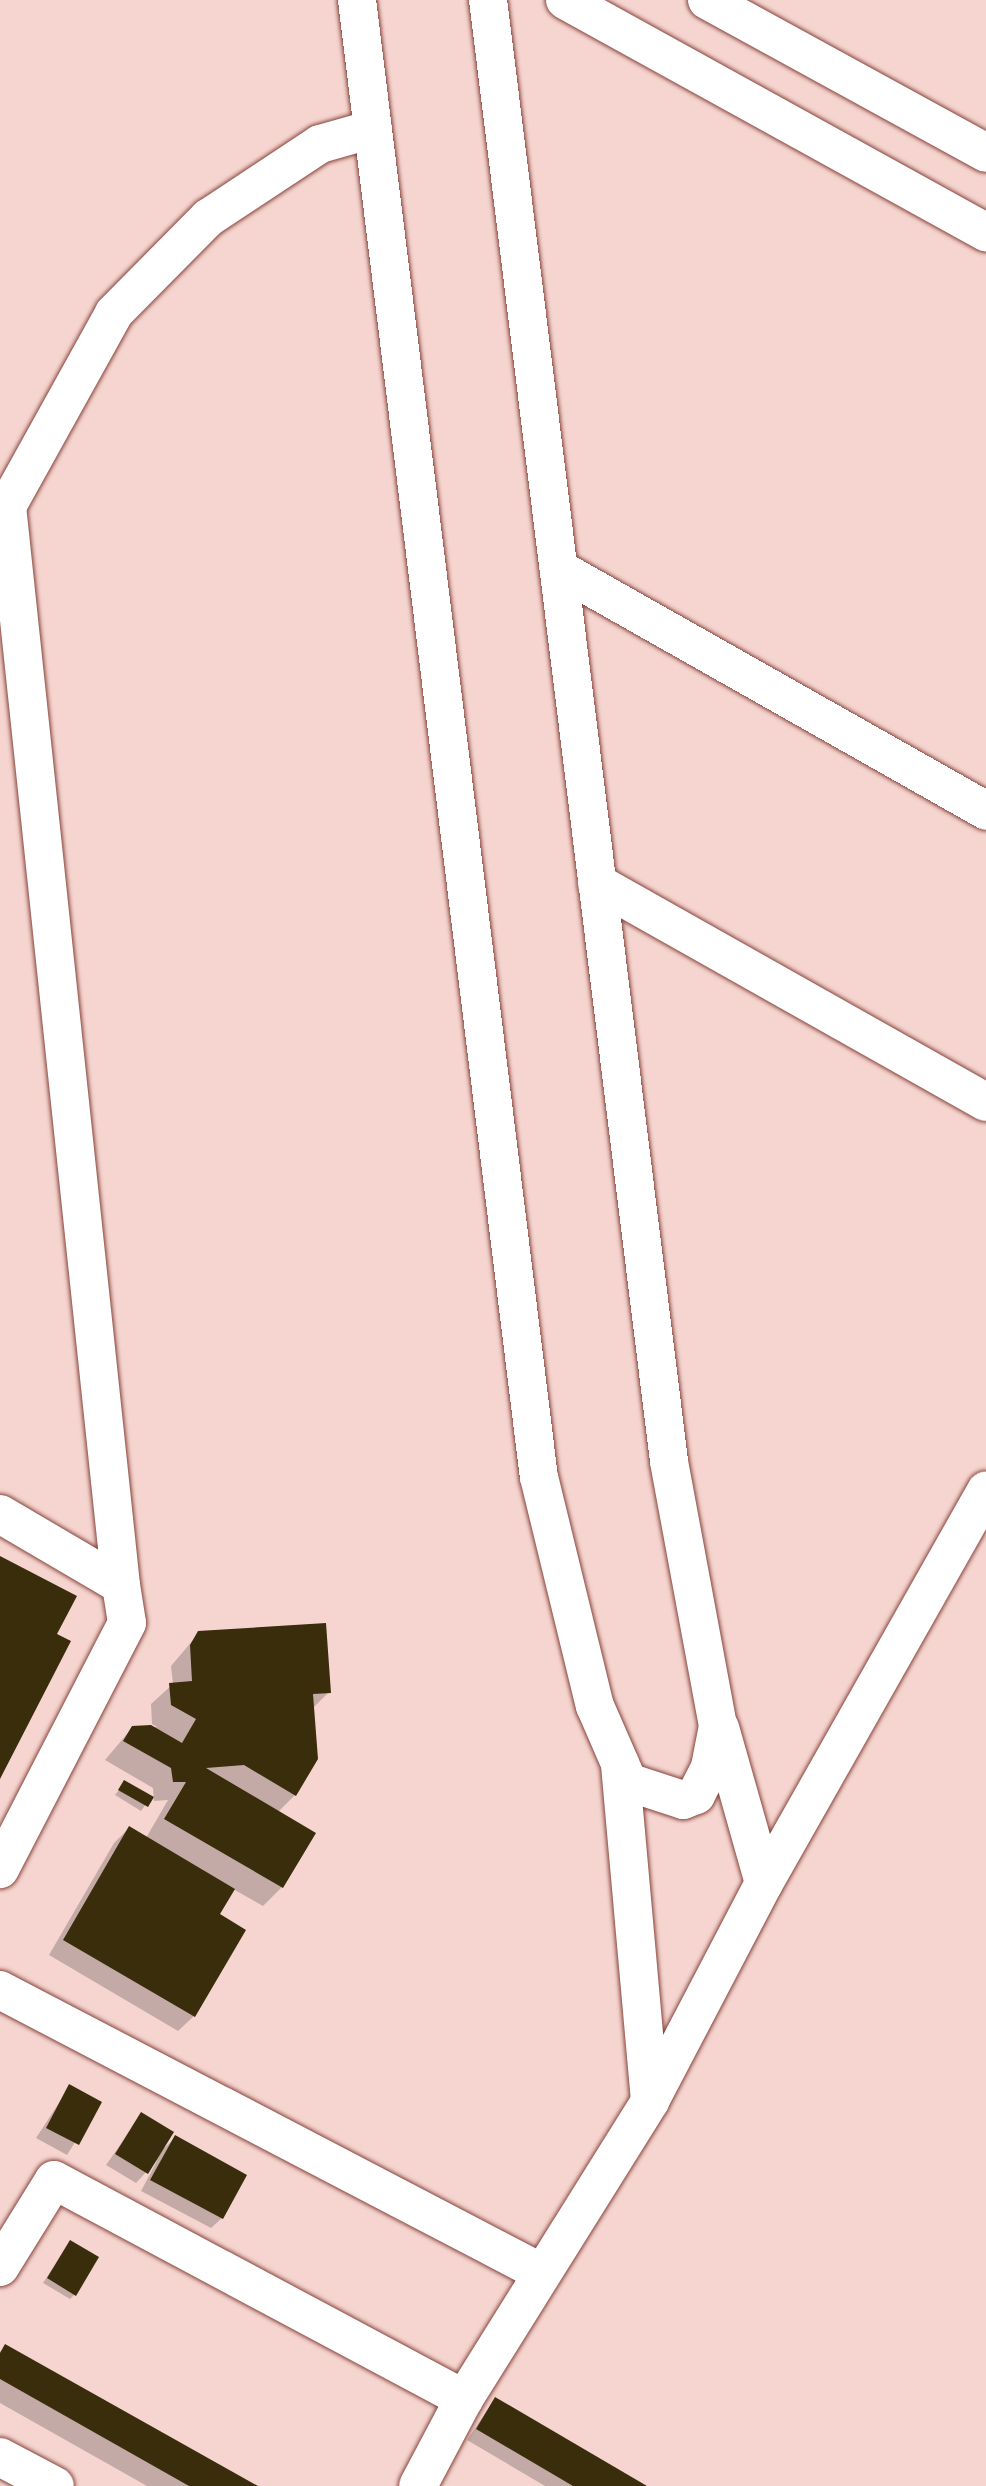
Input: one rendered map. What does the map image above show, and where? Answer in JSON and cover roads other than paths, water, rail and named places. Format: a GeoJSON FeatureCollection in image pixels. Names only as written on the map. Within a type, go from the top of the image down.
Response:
{"type":"FeatureCollection","features":[{"type":"Feature","properties":{"kind":"street"},"geometry":{"type":"LineString","coordinates":[[357,0],[539,1477],[595,1706],[628,1782],[683,1800],[696,1795],[710,1768],[718,1726],[668,1461],[488,0]]}},
{"type":"Feature","properties":{"kind":"street"},"geometry":{"type":"LineString","coordinates":[[565,0],[986,232]]}},
{"type":"Feature","properties":{"kind":"street"},"geometry":{"type":"LineString","coordinates":[[707,0],[986,153]]}},
{"type":"Feature","properties":{"kind":"street"},"geometry":{"type":"LineString","coordinates":[[0,1869],[127,1623],[4,512],[124,303],[208,218],[320,144],[373,129]]}},
{"type":"Feature","properties":{"kind":"street"},"geometry":{"type":"LineString","coordinates":[[559,569],[986,811]]}},
{"type":"Feature","properties":{"kind":"street"},"geometry":{"type":"LineString","coordinates":[[597,883],[986,1102]]}},
{"type":"Feature","properties":{"kind":"street"},"geometry":{"type":"LineString","coordinates":[[418,2486],[464,2399],[540,2272],[650,2101],[764,1883],[986,1490]]}},
{"type":"Feature","properties":{"kind":"street"},"geometry":{"type":"LineString","coordinates":[[0,1514],[121,1585]]}},
{"type":"Feature","properties":{"kind":"street"},"geometry":{"type":"LineString","coordinates":[[715,1711],[764,1883]]}},
{"type":"Feature","properties":{"kind":"street"},"geometry":{"type":"LineString","coordinates":[[620,1763],[650,2101]]}},
{"type":"Feature","properties":{"kind":"street"},"geometry":{"type":"LineString","coordinates":[[0,1990],[540,2272]]}},
{"type":"Feature","properties":{"kind":"street"},"geometry":{"type":"LineString","coordinates":[[0,2267],[54,2180],[464,2399]]}},
{"type":"Feature","properties":{"kind":"street"},"geometry":{"type":"LineString","coordinates":[[0,2457],[55,2486]]}}]}
